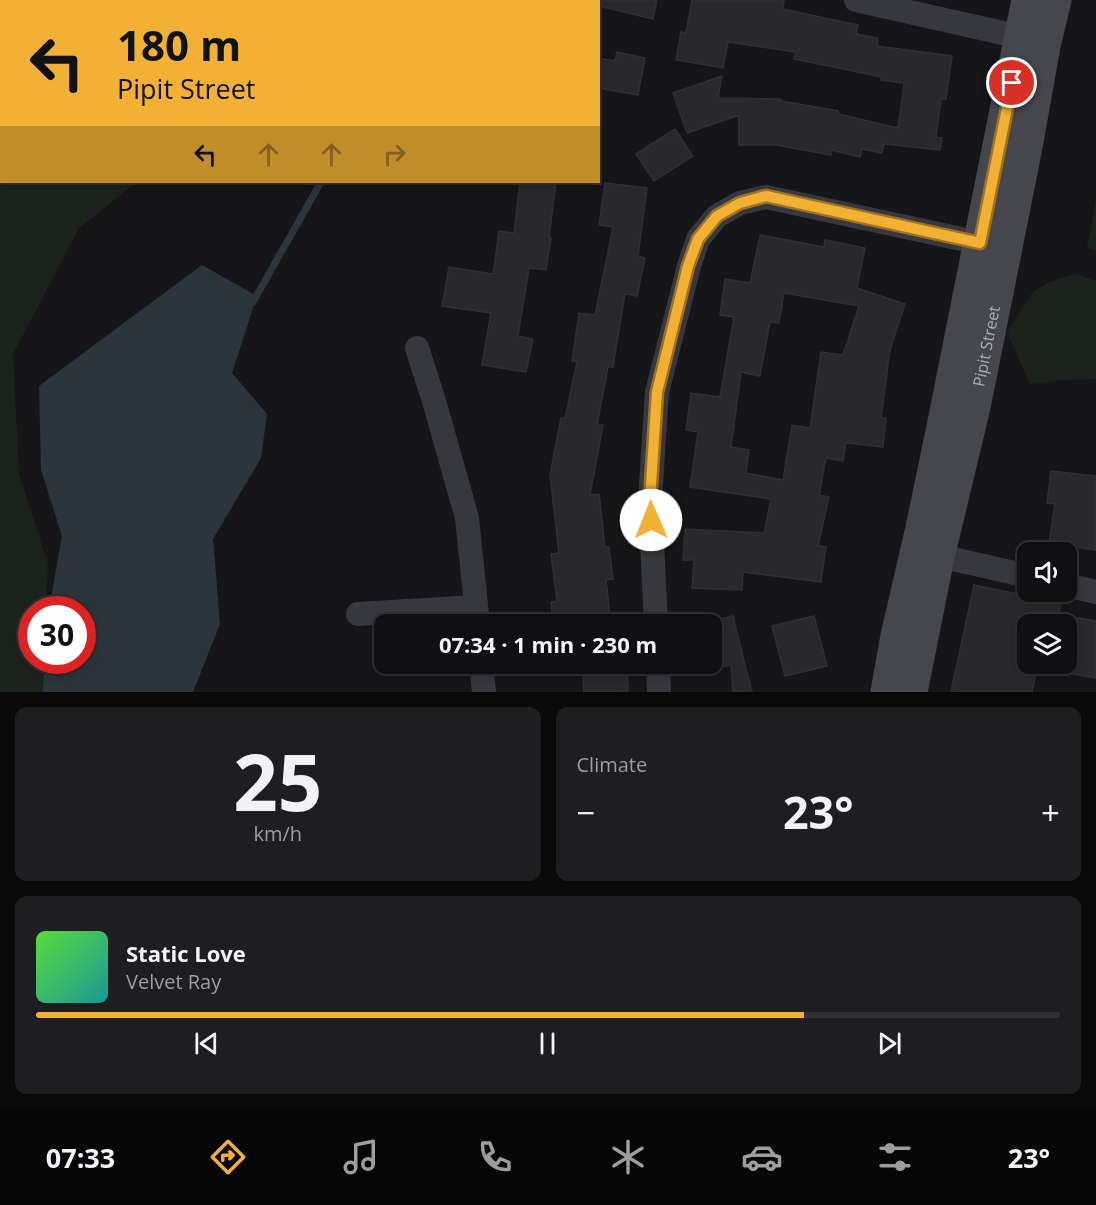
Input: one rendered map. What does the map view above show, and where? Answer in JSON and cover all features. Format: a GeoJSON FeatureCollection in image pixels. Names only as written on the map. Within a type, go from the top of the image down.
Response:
{"type":"FeatureCollection","features":[{"type":"Feature","properties":{"kind":"main road","name":"Pipit Street"},"geometry":{"type":"LineString","coordinates":[[911,692],[927,554],[980,243],[1028,0]]}},
{"type":"Feature","properties":{"kind":"main road","name":"Pipit Street"},"geometry":{"type":"LineString","coordinates":[[887,692],[897,636],[927,554],[974,407],[1054,0]]}},
{"type":"Feature","properties":{"kind":"street"},"geometry":{"type":"LineString","coordinates":[[856,0],[1021,37]]}},
{"type":"Feature","properties":{"kind":"street"},"geometry":{"type":"LineString","coordinates":[[656,614],[650,500],[657,392],[688,266],[698,239],[717,216],[740,203],[766,196],[980,243]]}},
{"type":"Feature","properties":{"kind":"street"},"geometry":{"type":"LineString","coordinates":[[417,348],[467,518],[477,614]]}},
{"type":"Feature","properties":{"kind":"street"},"geometry":{"type":"LineString","coordinates":[[927,554],[1017,574]]}},
{"type":"Feature","properties":{"kind":"street"},"geometry":{"type":"LineString","coordinates":[[1077,588],[1096,592]]}},
{"type":"Feature","properties":{"kind":"street"},"geometry":{"type":"LineString","coordinates":[[358,614],[374,614]]}},
{"type":"Feature","properties":{"kind":"street"},"geometry":{"type":"LineString","coordinates":[[482,674],[484,692]]}},
{"type":"Feature","properties":{"kind":"street"},"geometry":{"type":"LineString","coordinates":[[659,674],[660,692]]}},
{"type":"Feature","properties":{"kind":"shaded area"},"geometry":{"type":"Polygon","coordinates":[[[0,183],[136,183],[79,228],[13,354],[19,474],[48,564],[47,596],[18,596],[18,674],[44,674],[43,692],[0,692],[0,183]]]}},
{"type":"Feature","properties":{"kind":"shaded area"},"geometry":{"type":"Polygon","coordinates":[[[1096,200],[1096,250],[1087,248],[1096,200]]]}},
{"type":"Feature","properties":{"kind":"shaded area"},"geometry":{"type":"Polygon","coordinates":[[[202,265],[257,296],[232,373],[267,414],[261,458],[213,539],[220,624],[193,692],[43,692],[44,674],[96,674],[96,596],[51,596],[62,536],[41,470],[39,386],[202,265]]]}},
{"type":"Feature","properties":{"kind":"shaded area"},"geometry":{"type":"Polygon","coordinates":[[[1076,274],[1096,281],[1096,379],[1030,384],[1007,332],[1032,293],[1049,282],[1076,274]]]}},
{"type":"Feature","properties":{"kind":"building"},"geometry":{"type":"Polygon","coordinates":[[[603,0],[657,0],[653,19],[603,7],[603,0]]]}},
{"type":"Feature","properties":{"kind":"building"},"geometry":{"type":"Polygon","coordinates":[[[692,0],[784,0],[783,9],[858,25],[856,34],[878,38],[877,46],[952,56],[946,99],[941,99],[936,137],[942,138],[940,150],[884,144],[882,153],[862,149],[860,157],[831,150],[831,155],[776,145],[739,145],[739,115],[687,133],[673,93],[722,76],[718,98],[781,99],[781,101],[838,111],[838,114],[898,128],[904,83],[881,80],[882,77],[794,59],[796,52],[728,42],[723,68],[676,60],[681,32],[686,33],[692,0]]]}},
{"type":"Feature","properties":{"kind":"building"},"geometry":{"type":"Polygon","coordinates":[[[617,52],[645,58],[638,95],[600,88],[600,58],[615,61],[617,52]]]}},
{"type":"Feature","properties":{"kind":"building"},"geometry":{"type":"Polygon","coordinates":[[[675,129],[693,156],[654,181],[636,154],[675,129]]]}},
{"type":"Feature","properties":{"kind":"building"},"geometry":{"type":"Polygon","coordinates":[[[520,183],[556,183],[546,270],[529,268],[518,336],[533,339],[526,372],[482,365],[491,313],[442,306],[449,267],[493,274],[499,231],[514,233],[520,183]]]}},
{"type":"Feature","properties":{"kind":"building"},"geometry":{"type":"Polygon","coordinates":[[[605,183],[647,188],[638,256],[645,258],[637,296],[625,294],[613,367],[608,367],[597,424],[603,425],[590,495],[599,494],[605,547],[609,547],[613,579],[606,580],[610,614],[552,614],[551,602],[557,601],[551,554],[559,553],[550,475],[561,418],[565,418],[577,362],[572,361],[579,313],[595,315],[613,227],[599,225],[605,183]]]}},
{"type":"Feature","properties":{"kind":"building"},"geometry":{"type":"Polygon","coordinates":[[[760,235],[824,247],[825,240],[865,248],[857,288],[905,304],[890,350],[881,418],[886,418],[883,447],[846,443],[843,461],[826,458],[819,495],[829,497],[818,546],[826,547],[821,582],[743,572],[742,590],[692,588],[694,560],[683,560],[685,529],[764,533],[771,499],[690,487],[698,432],[686,430],[691,393],[720,397],[734,317],[720,315],[725,279],[750,283],[760,235]],[[784,293],[779,323],[770,322],[760,376],[741,372],[731,447],[749,450],[746,473],[783,480],[792,425],[810,428],[821,352],[843,355],[859,306],[784,293]]]}},
{"type":"Feature","properties":{"kind":"building"},"geometry":{"type":"Polygon","coordinates":[[[1051,471],[1096,476],[1096,550],[1077,547],[1077,542],[1049,542],[1055,504],[1047,503],[1051,471]]]}},
{"type":"Feature","properties":{"kind":"building"},"geometry":{"type":"Polygon","coordinates":[[[974,585],[1017,594],[1017,602],[1061,603],[1059,614],[1017,614],[1017,674],[1036,674],[1032,692],[951,692],[974,585]]]}},
{"type":"Feature","properties":{"kind":"building"},"geometry":{"type":"Polygon","coordinates":[[[733,616],[752,692],[733,692],[731,665],[722,667],[722,618],[733,616]]]}},
{"type":"Feature","properties":{"kind":"building"},"geometry":{"type":"Polygon","coordinates":[[[814,616],[827,666],[785,676],[772,626],[814,616]]]}},
{"type":"Feature","properties":{"kind":"building"},"geometry":{"type":"Polygon","coordinates":[[[1077,618],[1096,621],[1096,678],[1073,674],[1077,674],[1077,618]]]}},
{"type":"Feature","properties":{"kind":"building"},"geometry":{"type":"Polygon","coordinates":[[[583,674],[627,674],[628,691],[584,692],[583,674]]]}},
{"type":"Feature","properties":{"kind":"waterway"},"geometry":{"type":"LineString","coordinates":[[253,302],[320,183]]}},
{"type":"Feature","properties":{"kind":"route"},"geometry":{"type":"LineString","coordinates":[[651,520],[650,500],[657,392],[688,266],[698,239],[717,216],[740,203],[766,196],[980,243],[1012,83]]}}]}
